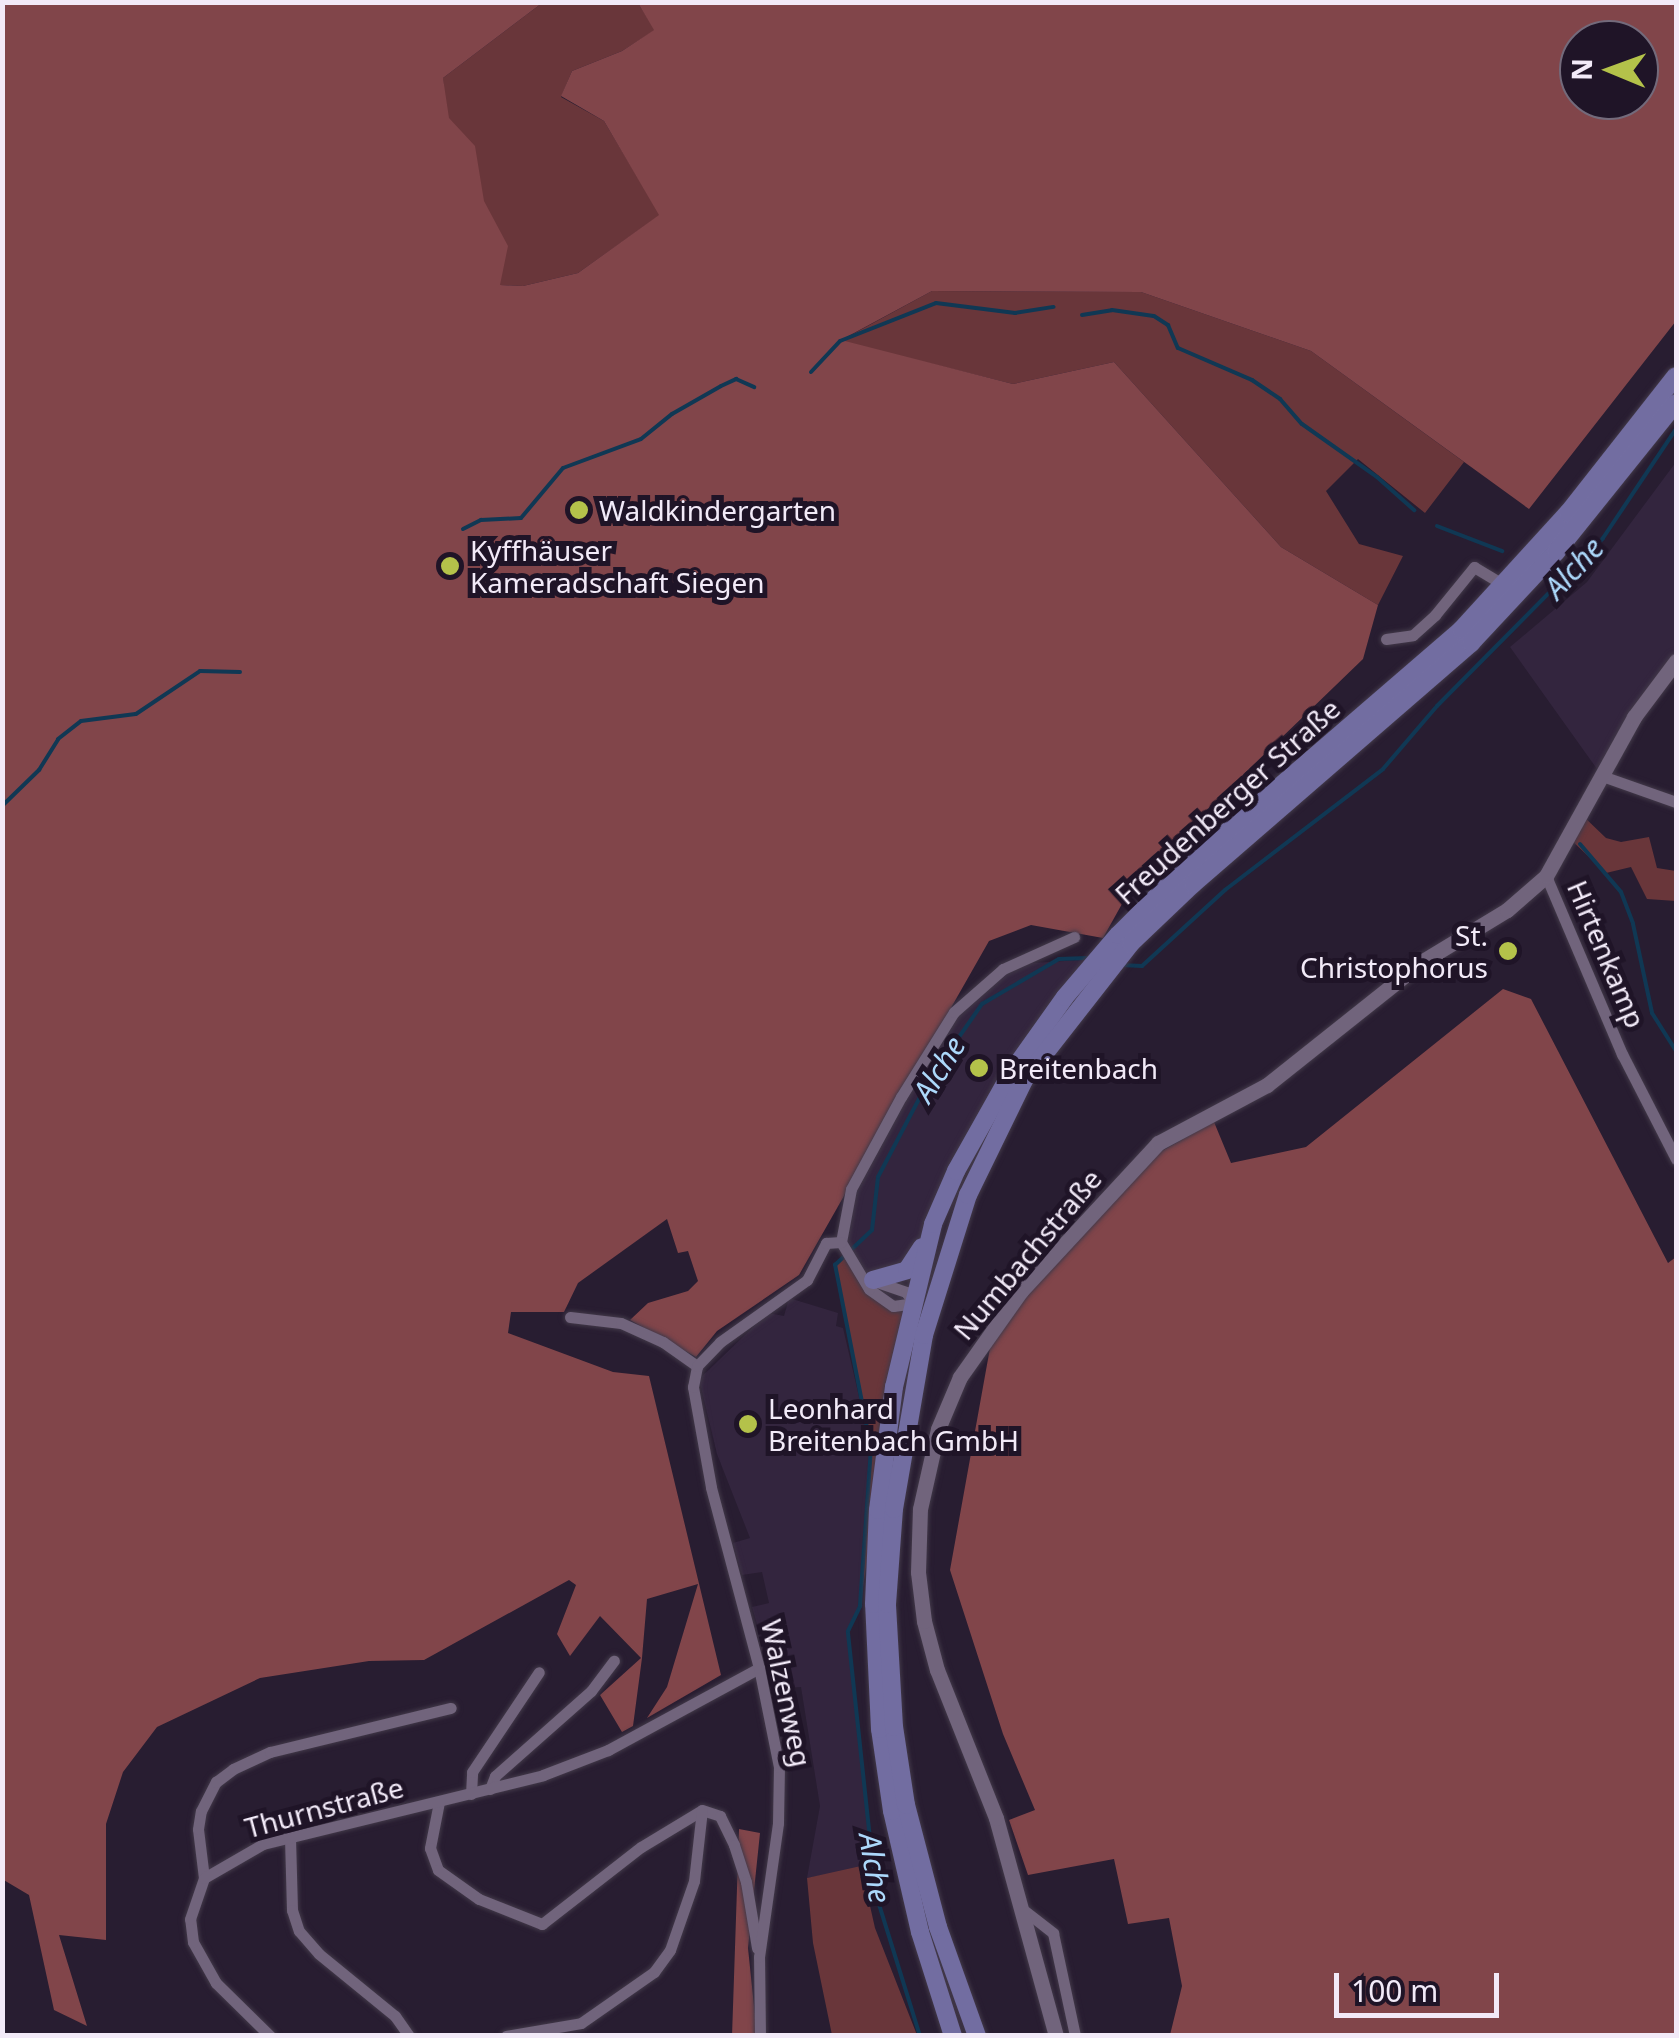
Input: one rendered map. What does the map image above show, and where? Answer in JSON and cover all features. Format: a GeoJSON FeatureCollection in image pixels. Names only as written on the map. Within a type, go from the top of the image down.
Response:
{"type":"FeatureCollection","features":[{"type":"Feature","properties":{"kind":"main road","name":"Freudenberger Straße"},"geometry":{"type":"LineString","coordinates":[[954,2036],[905,1876],[886,1770],[877,1689],[874,1604],[878,1510],[894,1387],[934,1224],[956,1172],[1011,1073],[1184,869],[1389,695],[1504,585],[1568,513],[1676,376]]}},
{"type":"Feature","properties":{"kind":"main road","name":"Freudenberger Straße"},"geometry":{"type":"LineString","coordinates":[[977,2036],[926,1885],[899,1767],[890,1688],[887,1604],[894,1509],[932,1307],[968,1195],[1016,1096],[1105,962],[1471,643],[1556,552],[1676,403]]}},
{"type":"Feature","properties":{"kind":"main road"},"geometry":{"type":"LineString","coordinates":[[869,1280],[907,1270],[934,1224]]}},
{"type":"Feature","properties":{"kind":"street"},"geometry":{"type":"LineString","coordinates":[[1386,639],[1413,634],[1435,616],[1474,567],[1504,585]]}},
{"type":"Feature","properties":{"kind":"street","name":"Numbachstraße"},"geometry":{"type":"LineString","coordinates":[[1054,2033],[996,1818],[938,1670],[924,1621],[918,1572],[920,1508],[938,1429],[960,1377],[1021,1291],[1158,1144],[1267,1085],[1423,961],[1507,910],[1546,876],[1634,718],[1676,661]]}},
{"type":"Feature","properties":{"kind":"street"},"geometry":{"type":"LineString","coordinates":[[1602,776],[1676,802]]}},
{"type":"Feature","properties":{"kind":"street","name":"Hirtenkamp"},"geometry":{"type":"LineString","coordinates":[[1546,876],[1622,1054],[1676,1159]]}},
{"type":"Feature","properties":{"kind":"street"},"geometry":{"type":"LineString","coordinates":[[932,1307],[913,1302],[906,1292],[869,1280],[841,1242],[851,1189],[901,1096],[954,1012],[1003,969],[1074,937]]}},
{"type":"Feature","properties":{"kind":"street"},"geometry":{"type":"LineString","coordinates":[[570,1316],[621,1323],[664,1342],[697,1366],[720,1342],[807,1280],[826,1243],[841,1242]]}},
{"type":"Feature","properties":{"kind":"street","name":"Walzenweg"},"geometry":{"type":"LineString","coordinates":[[697,1366],[693,1398],[704,1455],[759,1668],[780,1788],[759,1957],[760,2036]]}},
{"type":"Feature","properties":{"kind":"street"},"geometry":{"type":"LineString","coordinates":[[490,1789],[495,1776],[592,1690],[614,1661]]}},
{"type":"Feature","properties":{"kind":"street","name":"Thurnstraße"},"geometry":{"type":"LineString","coordinates":[[204,1878],[241,1854],[290,1838],[490,1789],[608,1750],[759,1668]]}},
{"type":"Feature","properties":{"kind":"street"},"geometry":{"type":"LineString","coordinates":[[471,1794],[472,1772],[539,1672]]}},
{"type":"Feature","properties":{"kind":"street"},"geometry":{"type":"LineString","coordinates":[[270,2036],[216,1982],[193,1942],[190,1920],[204,1878],[198,1829],[206,1796],[233,1768],[270,1752],[452,1708]]}},
{"type":"Feature","properties":{"kind":"street"},"geometry":{"type":"LineString","coordinates":[[440,1802],[430,1848],[438,1870],[479,1899],[542,1924],[641,1848],[702,1810]]}},
{"type":"Feature","properties":{"kind":"street"},"geometry":{"type":"LineString","coordinates":[[702,1810],[720,1816],[734,1845],[746,1882],[759,1957]]}},
{"type":"Feature","properties":{"kind":"street"},"geometry":{"type":"LineString","coordinates":[[506,2036],[581,2023],[654,1972],[670,1950],[694,1881],[702,1810]]}},
{"type":"Feature","properties":{"kind":"street"},"geometry":{"type":"LineString","coordinates":[[290,1838],[290,1898],[299,1931],[319,1954],[378,2001],[408,2036]]}},
{"type":"Feature","properties":{"kind":"street"},"geometry":{"type":"LineString","coordinates":[[1024,1911],[1053,1933],[1075,2036]]}},
{"type":"Feature","properties":{"kind":"shaded area"},"geometry":{"type":"Polygon","coordinates":[[[2,3],[542,3],[443,78],[449,118],[475,146],[484,201],[508,246],[500,285],[523,286],[578,273],[659,215],[604,121],[561,96],[572,71],[622,51],[654,30],[638,3],[1676,3],[1676,321],[1529,509],[1311,351],[1141,292],[932,291],[841,340],[1013,384],[1114,362],[1281,547],[1378,605],[1363,659],[1137,877],[1103,938],[1031,925],[989,941],[799,1275],[717,1331],[696,1357],[630,1320],[648,1303],[688,1291],[698,1281],[688,1251],[678,1253],[667,1219],[578,1283],[564,1312],[511,1312],[508,1333],[613,1372],[649,1376],[721,1675],[647,1718],[667,1687],[698,1584],[647,1599],[642,1658],[633,1726],[622,1732],[600,1695],[641,1658],[600,1616],[570,1656],[557,1634],[576,1585],[569,1580],[424,1660],[369,1661],[260,1678],[157,1727],[123,1772],[106,1824],[106,1940],[59,1935],[87,2026],[54,2010],[29,1895],[2,1879],[2,3]]]}},
{"type":"Feature","properties":{"kind":"shaded area"},"geometry":{"type":"Polygon","coordinates":[[[542,3],[638,3],[655,30],[622,51],[572,71],[561,97],[604,121],[660,215],[578,273],[523,286],[500,285],[455,322],[443,78],[542,3]]]}},
{"type":"Feature","properties":{"kind":"shaded area"},"geometry":{"type":"Polygon","coordinates":[[[932,291],[1141,292],[1311,351],[1464,462],[1425,513],[1358,459],[1326,491],[1359,544],[1403,556],[1378,605],[1281,547],[1114,362],[1013,384],[840,341],[932,291]]]}},
{"type":"Feature","properties":{"kind":"shaded area"},"geometry":{"type":"Polygon","coordinates":[[[1676,462],[1676,661],[1602,776],[1510,647],[1587,582],[1676,462]]]}},
{"type":"Feature","properties":{"kind":"shaded area"},"geometry":{"type":"Polygon","coordinates":[[[1581,814],[1606,838],[1621,842],[1649,837],[1657,868],[1676,871],[1676,901],[1647,899],[1631,867],[1606,873],[1568,837],[1581,814]]]}},
{"type":"Feature","properties":{"kind":"shaded area"},"geometry":{"type":"Polygon","coordinates":[[[1097,959],[1011,1073],[914,1263],[865,1280],[841,1242],[851,1189],[947,1014],[1000,965],[1097,959]]]}},
{"type":"Feature","properties":{"kind":"shaded area"},"geometry":{"type":"Polygon","coordinates":[[[1503,989],[1531,999],[1668,1263],[1676,1257],[1676,2035],[1170,2035],[1182,1986],[1169,1918],[1128,1924],[1114,1859],[1028,1875],[1009,1820],[1035,1810],[1003,1734],[950,1570],[999,1298],[1149,1158],[1214,1122],[1231,1163],[1306,1147],[1503,989]]]}},
{"type":"Feature","properties":{"kind":"shaded area"},"geometry":{"type":"Polygon","coordinates":[[[849,1251],[857,1269],[893,1306],[913,1302],[894,1387],[860,1606],[871,1448],[835,1265],[849,1251]]]}},
{"type":"Feature","properties":{"kind":"shaded area"},"geometry":{"type":"Polygon","coordinates":[[[789,1298],[838,1313],[836,1326],[843,1328],[871,1448],[860,1606],[848,1631],[873,1866],[807,1878],[820,1806],[801,1687],[786,1688],[786,1654],[767,1658],[752,1607],[769,1603],[762,1572],[742,1575],[733,1543],[750,1538],[717,1454],[699,1379],[768,1313],[784,1316],[789,1298]]]}},
{"type":"Feature","properties":{"kind":"shaded area"},"geometry":{"type":"Polygon","coordinates":[[[739,1829],[760,1833],[748,1948],[757,2035],[732,2036],[739,1829]]]}},
{"type":"Feature","properties":{"kind":"shaded area"},"geometry":{"type":"Polygon","coordinates":[[[861,1866],[875,1928],[917,2035],[832,2035],[813,1943],[807,1878],[861,1866]]]}},
{"type":"Feature","properties":{"kind":"waterway"},"geometry":{"type":"LineString","coordinates":[[811,372],[840,341],[936,303],[1015,313],[1054,307]]}},
{"type":"Feature","properties":{"kind":"waterway"},"geometry":{"type":"LineString","coordinates":[[1082,315],[1112,310],[1154,316],[1168,325],[1178,348],[1252,380],[1280,399],[1302,424],[1377,477],[1414,510]]}},
{"type":"Feature","properties":{"kind":"waterway"},"geometry":{"type":"LineString","coordinates":[[463,529],[481,520],[521,518],[563,468],[641,439],[672,414],[736,379],[754,387]]}},
{"type":"Feature","properties":{"kind":"waterway","name":"Alche"},"geometry":{"type":"LineString","coordinates":[[1121,965],[1142,966],[1225,890],[1383,769],[1437,706],[1603,538],[1676,429]]}},
{"type":"Feature","properties":{"kind":"waterway"},"geometry":{"type":"LineString","coordinates":[[1437,526],[1502,551]]}},
{"type":"Feature","properties":{"kind":"waterway"},"geometry":{"type":"LineString","coordinates":[[2,806],[39,770],[58,739],[81,721],[136,714],[200,671],[240,672]]}},
{"type":"Feature","properties":{"kind":"waterway"},"geometry":{"type":"LineString","coordinates":[[1580,844],[1621,892],[1633,924],[1652,1013],[1676,1051]]}},
{"type":"Feature","properties":{"kind":"waterway","name":"Alche"},"geometry":{"type":"LineString","coordinates":[[920,2036],[876,1895],[848,1631],[860,1606],[871,1448],[835,1265],[872,1230],[878,1177],[929,1080],[982,1004],[1059,959],[1088,958]]}},
{"type":"Feature","properties":{"kind":"place","name":"Waldkindergarten"},"geometry":{"type":"Point","coordinates":[579,510]}},
{"type":"Feature","properties":{"kind":"place","name":"Kyffhäuser Kameradschaft Siegen"},"geometry":{"type":"Point","coordinates":[450,566]}},
{"type":"Feature","properties":{"kind":"place","name":"St. Christophorus"},"geometry":{"type":"Point","coordinates":[1508,951]}},
{"type":"Feature","properties":{"kind":"place","name":"Breitenbach"},"geometry":{"type":"Point","coordinates":[979,1068]}},
{"type":"Feature","properties":{"kind":"place","name":"Leonhard Breitenbach GmbH"},"geometry":{"type":"Point","coordinates":[748,1424]}}]}
